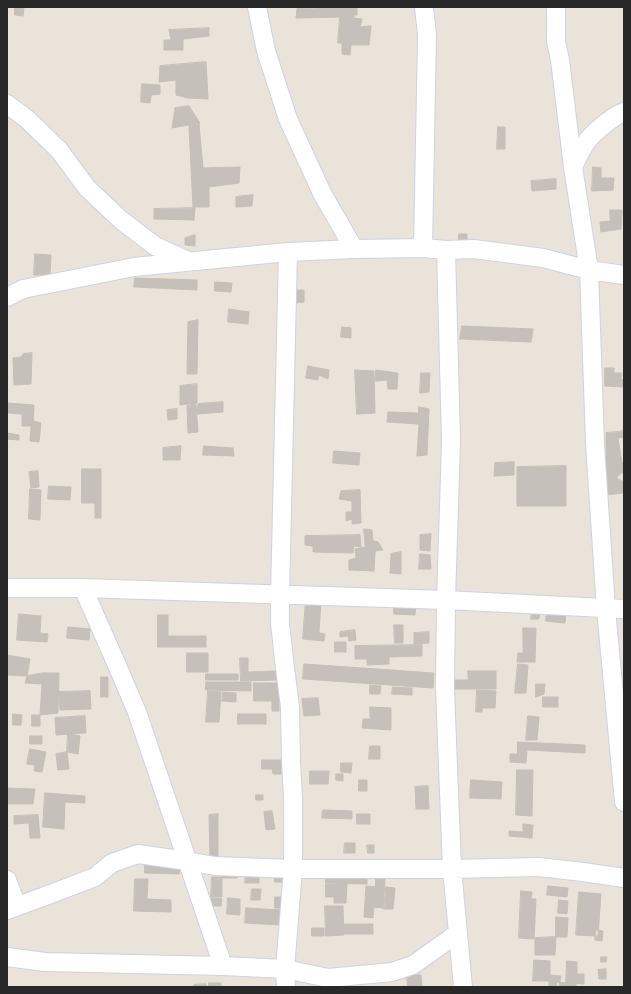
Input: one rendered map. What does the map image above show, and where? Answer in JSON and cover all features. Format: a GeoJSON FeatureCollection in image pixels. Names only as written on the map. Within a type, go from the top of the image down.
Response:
{"type":"FeatureCollection","features":[{"type":"Feature","properties":{"kind":"street"},"geometry":{"type":"LineString","coordinates":[[257,7],[266,51],[288,119],[322,192],[354,249]]}},
{"type":"Feature","properties":{"kind":"street"},"geometry":{"type":"LineString","coordinates":[[422,248],[427,35],[424,7]]}},
{"type":"Feature","properties":{"kind":"street"},"geometry":{"type":"LineString","coordinates":[[556,7],[556,41],[560,60],[573,167],[589,270],[595,444],[606,608],[624,802]]}},
{"type":"Feature","properties":{"kind":"street"},"geometry":{"type":"LineString","coordinates":[[7,104],[27,119],[59,150],[87,188],[121,220],[155,246],[188,261]]}},
{"type":"Feature","properties":{"kind":"street"},"geometry":{"type":"LineString","coordinates":[[573,167],[587,141],[605,123],[624,112]]}},
{"type":"Feature","properties":{"kind":"street"},"geometry":{"type":"LineString","coordinates":[[7,296],[22,288],[126,268],[288,252],[354,249],[474,249],[543,258],[589,270],[624,275]]}},
{"type":"Feature","properties":{"kind":"street"},"geometry":{"type":"LineString","coordinates":[[446,250],[450,441],[445,689],[452,869],[463,987]]}},
{"type":"Feature","properties":{"kind":"street"},"geometry":{"type":"LineString","coordinates":[[286,987],[285,969],[293,869],[294,797],[291,761],[290,706],[280,623],[288,252]]}},
{"type":"Feature","properties":{"kind":"street"},"geometry":{"type":"LineString","coordinates":[[7,588],[83,588],[446,600],[624,609]]}},
{"type":"Feature","properties":{"kind":"street"},"geometry":{"type":"LineString","coordinates":[[83,588],[136,712],[223,966]]}},
{"type":"Feature","properties":{"kind":"street"},"geometry":{"type":"LineString","coordinates":[[7,880],[12,908],[95,876],[112,863],[138,854],[215,866],[293,869],[452,869],[539,867],[624,878]]}},
{"type":"Feature","properties":{"kind":"street"},"geometry":{"type":"LineString","coordinates":[[7,957],[45,962],[285,969],[328,978],[392,972],[413,965],[458,933]]}},
{"type":"Feature","properties":{"kind":"building"},"geometry":{"type":"Polygon","coordinates":[[[15,7],[24,7],[23,16],[15,15],[15,7]]]}},
{"type":"Feature","properties":{"kind":"building"},"geometry":{"type":"Polygon","coordinates":[[[341,7],[340,17],[296,18],[297,9],[341,7]]]}},
{"type":"Feature","properties":{"kind":"building"},"geometry":{"type":"Polygon","coordinates":[[[341,7],[357,8],[357,15],[354,15],[354,18],[362,19],[360,27],[371,26],[369,45],[351,45],[350,55],[342,54],[342,43],[338,43],[341,7]]]}},
{"type":"Feature","properties":{"kind":"building"},"geometry":{"type":"Polygon","coordinates":[[[209,28],[209,36],[183,39],[183,50],[164,50],[164,40],[171,40],[169,30],[209,28]]]}},
{"type":"Feature","properties":{"kind":"building"},"geometry":{"type":"Polygon","coordinates":[[[206,62],[208,99],[188,98],[176,95],[176,80],[159,82],[160,66],[206,62]]]}},
{"type":"Feature","properties":{"kind":"building"},"geometry":{"type":"Polygon","coordinates":[[[142,84],[160,85],[160,94],[151,95],[150,103],[141,102],[142,84]]]}},
{"type":"Feature","properties":{"kind":"building"},"geometry":{"type":"Polygon","coordinates":[[[189,106],[200,123],[172,128],[175,108],[189,106]]]}},
{"type":"Feature","properties":{"kind":"building"},"geometry":{"type":"Polygon","coordinates":[[[199,124],[203,168],[240,167],[239,183],[209,187],[209,207],[193,207],[189,126],[199,124]]]}},
{"type":"Feature","properties":{"kind":"building"},"geometry":{"type":"Polygon","coordinates":[[[498,127],[505,127],[505,149],[497,149],[498,127]]]}},
{"type":"Feature","properties":{"kind":"building"},"geometry":{"type":"Polygon","coordinates":[[[593,167],[601,168],[601,178],[614,178],[613,190],[592,191],[593,167]]]}},
{"type":"Feature","properties":{"kind":"building"},"geometry":{"type":"Polygon","coordinates":[[[556,179],[556,189],[532,191],[531,181],[556,179]]]}},
{"type":"Feature","properties":{"kind":"building"},"geometry":{"type":"Polygon","coordinates":[[[253,195],[252,206],[236,207],[236,197],[253,195]]]}},
{"type":"Feature","properties":{"kind":"building"},"geometry":{"type":"Polygon","coordinates":[[[195,208],[194,220],[154,219],[154,209],[195,208]]]}},
{"type":"Feature","properties":{"kind":"building"},"geometry":{"type":"Polygon","coordinates":[[[610,210],[622,210],[621,229],[601,232],[600,222],[610,221],[610,210]]]}},
{"type":"Feature","properties":{"kind":"building"},"geometry":{"type":"Polygon","coordinates":[[[459,234],[467,234],[467,244],[459,244],[459,234]]]}},
{"type":"Feature","properties":{"kind":"building"},"geometry":{"type":"Polygon","coordinates":[[[195,235],[195,246],[185,245],[185,238],[195,235]]]}},
{"type":"Feature","properties":{"kind":"building"},"geometry":{"type":"Polygon","coordinates":[[[35,254],[51,255],[50,275],[34,275],[35,254]]]}},
{"type":"Feature","properties":{"kind":"building"},"geometry":{"type":"Polygon","coordinates":[[[135,278],[197,280],[197,290],[134,287],[135,278]]]}},
{"type":"Feature","properties":{"kind":"building"},"geometry":{"type":"Polygon","coordinates":[[[215,282],[232,283],[231,292],[215,291],[215,282]]]}},
{"type":"Feature","properties":{"kind":"building"},"geometry":{"type":"Polygon","coordinates":[[[294,290],[304,290],[304,302],[293,303],[294,290]]]}},
{"type":"Feature","properties":{"kind":"building"},"geometry":{"type":"Polygon","coordinates":[[[229,309],[249,312],[248,324],[228,322],[229,309]]]}},
{"type":"Feature","properties":{"kind":"building"},"geometry":{"type":"Polygon","coordinates":[[[198,320],[197,374],[187,374],[188,322],[198,320]]]}},
{"type":"Feature","properties":{"kind":"building"},"geometry":{"type":"Polygon","coordinates":[[[462,326],[533,329],[531,342],[460,339],[462,326]]]}},
{"type":"Feature","properties":{"kind":"building"},"geometry":{"type":"Polygon","coordinates":[[[342,327],[351,328],[351,338],[341,337],[342,327]]]}},
{"type":"Feature","properties":{"kind":"building"},"geometry":{"type":"Polygon","coordinates":[[[32,353],[31,384],[14,385],[13,358],[21,357],[23,354],[32,353]]]}},
{"type":"Feature","properties":{"kind":"building"},"geometry":{"type":"Polygon","coordinates":[[[308,366],[329,370],[328,379],[319,375],[318,380],[306,378],[308,366]]]}},
{"type":"Feature","properties":{"kind":"building"},"geometry":{"type":"Polygon","coordinates":[[[605,368],[614,368],[614,373],[622,373],[621,379],[624,380],[624,386],[605,386],[605,368]]]}},
{"type":"Feature","properties":{"kind":"building"},"geometry":{"type":"Polygon","coordinates":[[[355,370],[374,371],[375,413],[357,414],[355,370]]]}},
{"type":"Feature","properties":{"kind":"building"},"geometry":{"type":"Polygon","coordinates":[[[376,370],[398,373],[397,389],[388,389],[387,380],[376,381],[376,370]]]}},
{"type":"Feature","properties":{"kind":"building"},"geometry":{"type":"Polygon","coordinates":[[[421,373],[430,373],[429,392],[420,393],[421,373]]]}},
{"type":"Feature","properties":{"kind":"building"},"geometry":{"type":"Polygon","coordinates":[[[197,384],[197,403],[180,405],[180,386],[197,384]]]}},
{"type":"Feature","properties":{"kind":"building"},"geometry":{"type":"Polygon","coordinates":[[[223,402],[223,412],[197,414],[198,404],[223,402]]]}},
{"type":"Feature","properties":{"kind":"building"},"geometry":{"type":"Polygon","coordinates":[[[7,403],[34,405],[33,426],[22,426],[22,414],[7,413],[7,403]]]}},
{"type":"Feature","properties":{"kind":"building"},"geometry":{"type":"Polygon","coordinates":[[[196,404],[198,432],[188,433],[187,406],[196,404]]]}},
{"type":"Feature","properties":{"kind":"building"},"geometry":{"type":"Polygon","coordinates":[[[419,407],[429,409],[427,455],[417,456],[419,424],[387,422],[388,412],[418,413],[419,407]]]}},
{"type":"Feature","properties":{"kind":"building"},"geometry":{"type":"Polygon","coordinates":[[[177,409],[177,419],[168,420],[167,410],[177,409]]]}},
{"type":"Feature","properties":{"kind":"building"},"geometry":{"type":"Polygon","coordinates":[[[34,421],[41,423],[39,442],[30,441],[31,426],[34,426],[34,421]]]}},
{"type":"Feature","properties":{"kind":"building"},"geometry":{"type":"Polygon","coordinates":[[[624,431],[624,437],[618,438],[617,432],[624,431]]]}},
{"type":"Feature","properties":{"kind":"building"},"geometry":{"type":"Polygon","coordinates":[[[617,432],[622,463],[624,463],[624,473],[621,473],[616,478],[624,482],[624,493],[606,495],[606,433],[617,432]]]}},
{"type":"Feature","properties":{"kind":"building"},"geometry":{"type":"Polygon","coordinates":[[[7,433],[19,435],[19,440],[7,439],[7,433]]]}},
{"type":"Feature","properties":{"kind":"building"},"geometry":{"type":"Polygon","coordinates":[[[181,446],[180,460],[163,460],[163,448],[181,446]]]}},
{"type":"Feature","properties":{"kind":"building"},"geometry":{"type":"Polygon","coordinates":[[[204,446],[233,448],[234,456],[203,455],[204,446]]]}},
{"type":"Feature","properties":{"kind":"building"},"geometry":{"type":"Polygon","coordinates":[[[334,451],[360,453],[359,465],[333,463],[334,451]]]}},
{"type":"Feature","properties":{"kind":"building"},"geometry":{"type":"Polygon","coordinates":[[[514,462],[514,475],[494,476],[495,463],[514,462]]]}},
{"type":"Feature","properties":{"kind":"building"},"geometry":{"type":"Polygon","coordinates":[[[566,466],[566,506],[517,506],[517,467],[566,466]]]}},
{"type":"Feature","properties":{"kind":"building"},"geometry":{"type":"Polygon","coordinates":[[[82,469],[101,469],[101,518],[95,518],[95,503],[82,503],[82,469]]]}},
{"type":"Feature","properties":{"kind":"building"},"geometry":{"type":"Polygon","coordinates":[[[38,471],[39,487],[31,488],[29,472],[38,471]]]}},
{"type":"Feature","properties":{"kind":"building"},"geometry":{"type":"Polygon","coordinates":[[[49,486],[71,487],[70,500],[48,499],[49,486]]]}},
{"type":"Feature","properties":{"kind":"building"},"geometry":{"type":"Polygon","coordinates":[[[30,489],[41,490],[40,520],[29,519],[30,489]]]}},
{"type":"Feature","properties":{"kind":"building"},"geometry":{"type":"Polygon","coordinates":[[[360,490],[361,523],[352,524],[352,519],[346,521],[346,512],[352,512],[352,501],[339,499],[341,491],[360,490]]]}},
{"type":"Feature","properties":{"kind":"building"},"geometry":{"type":"Polygon","coordinates":[[[364,529],[372,530],[373,541],[378,542],[383,550],[375,551],[374,571],[349,570],[349,560],[356,558],[355,549],[365,547],[364,529]]]}},
{"type":"Feature","properties":{"kind":"building"},"geometry":{"type":"Polygon","coordinates":[[[431,534],[430,551],[420,550],[420,535],[431,534]]]}},
{"type":"Feature","properties":{"kind":"building"},"geometry":{"type":"Polygon","coordinates":[[[360,535],[361,547],[354,546],[353,553],[313,552],[313,546],[305,545],[305,536],[360,535]]]}},
{"type":"Feature","properties":{"kind":"building"},"geometry":{"type":"Polygon","coordinates":[[[401,552],[401,574],[390,573],[391,554],[401,552]]]}},
{"type":"Feature","properties":{"kind":"building"},"geometry":{"type":"Polygon","coordinates":[[[420,554],[430,555],[431,569],[419,569],[420,554]]]}},
{"type":"Feature","properties":{"kind":"building"},"geometry":{"type":"Polygon","coordinates":[[[306,600],[321,601],[319,633],[325,634],[324,641],[303,639],[306,600]]]}},
{"type":"Feature","properties":{"kind":"building"},"geometry":{"type":"Polygon","coordinates":[[[394,600],[416,601],[415,615],[394,614],[394,600]]]}},
{"type":"Feature","properties":{"kind":"building"},"geometry":{"type":"Polygon","coordinates":[[[532,610],[540,611],[539,619],[531,619],[532,610]]]}},
{"type":"Feature","properties":{"kind":"building"},"geometry":{"type":"Polygon","coordinates":[[[547,610],[566,612],[565,623],[546,621],[547,610]]]}},
{"type":"Feature","properties":{"kind":"building"},"geometry":{"type":"Polygon","coordinates":[[[19,614],[41,616],[40,633],[48,634],[47,642],[17,640],[19,614]]]}},
{"type":"Feature","properties":{"kind":"building"},"geometry":{"type":"Polygon","coordinates":[[[158,615],[168,615],[168,636],[206,636],[206,647],[158,647],[158,615]]]}},
{"type":"Feature","properties":{"kind":"building"},"geometry":{"type":"Polygon","coordinates":[[[394,625],[403,625],[403,643],[395,643],[394,625]]]}},
{"type":"Feature","properties":{"kind":"building"},"geometry":{"type":"Polygon","coordinates":[[[68,627],[90,629],[89,640],[67,638],[68,627]]]}},
{"type":"Feature","properties":{"kind":"building"},"geometry":{"type":"Polygon","coordinates":[[[523,628],[536,628],[535,662],[517,662],[518,653],[523,653],[523,628]]]}},
{"type":"Feature","properties":{"kind":"building"},"geometry":{"type":"Polygon","coordinates":[[[355,630],[356,640],[349,641],[348,636],[340,637],[340,632],[355,630]]]}},
{"type":"Feature","properties":{"kind":"building"},"geometry":{"type":"Polygon","coordinates":[[[429,632],[429,643],[414,644],[414,633],[429,632]]]}},
{"type":"Feature","properties":{"kind":"building"},"geometry":{"type":"Polygon","coordinates":[[[335,642],[346,642],[346,652],[335,652],[335,642]]]}},
{"type":"Feature","properties":{"kind":"building"},"geometry":{"type":"Polygon","coordinates":[[[422,645],[422,656],[389,657],[389,664],[367,665],[367,659],[355,659],[355,646],[422,645]]]}},
{"type":"Feature","properties":{"kind":"building"},"geometry":{"type":"Polygon","coordinates":[[[187,653],[208,653],[208,672],[187,672],[187,653]]]}},
{"type":"Feature","properties":{"kind":"building"},"geometry":{"type":"Polygon","coordinates":[[[7,655],[30,659],[27,676],[7,675],[7,655]]]}},
{"type":"Feature","properties":{"kind":"building"},"geometry":{"type":"Polygon","coordinates":[[[240,658],[248,658],[248,672],[277,671],[277,680],[241,681],[240,658]]]}},
{"type":"Feature","properties":{"kind":"building"},"geometry":{"type":"Polygon","coordinates":[[[304,664],[434,673],[433,688],[303,679],[304,664]]]}},
{"type":"Feature","properties":{"kind":"building"},"geometry":{"type":"Polygon","coordinates":[[[518,664],[528,665],[526,693],[515,693],[518,664]]]}},
{"type":"Feature","properties":{"kind":"building"},"geometry":{"type":"Polygon","coordinates":[[[468,671],[496,671],[496,689],[455,689],[455,680],[468,680],[468,671]]]}},
{"type":"Feature","properties":{"kind":"building"},"geometry":{"type":"Polygon","coordinates":[[[43,673],[59,673],[58,713],[40,715],[42,684],[25,683],[27,676],[43,673]]]}},
{"type":"Feature","properties":{"kind":"building"},"geometry":{"type":"Polygon","coordinates":[[[206,674],[238,674],[238,680],[206,680],[206,674]]]}},
{"type":"Feature","properties":{"kind":"building"},"geometry":{"type":"Polygon","coordinates":[[[101,677],[108,677],[108,697],[101,697],[101,677]]]}},
{"type":"Feature","properties":{"kind":"building"},"geometry":{"type":"Polygon","coordinates":[[[206,682],[251,682],[251,691],[206,690],[206,682]]]}},
{"type":"Feature","properties":{"kind":"building"},"geometry":{"type":"Polygon","coordinates":[[[254,683],[279,683],[279,711],[272,711],[272,701],[254,701],[254,683]]]}},
{"type":"Feature","properties":{"kind":"building"},"geometry":{"type":"Polygon","coordinates":[[[536,684],[545,684],[544,694],[536,697],[536,684]]]}},
{"type":"Feature","properties":{"kind":"building"},"geometry":{"type":"Polygon","coordinates":[[[370,685],[381,686],[380,694],[370,694],[370,685]]]}},
{"type":"Feature","properties":{"kind":"building"},"geometry":{"type":"Polygon","coordinates":[[[393,687],[412,688],[412,695],[392,694],[393,687]]]}},
{"type":"Feature","properties":{"kind":"building"},"geometry":{"type":"Polygon","coordinates":[[[477,690],[496,691],[495,708],[482,708],[482,712],[476,712],[477,690]]]}},
{"type":"Feature","properties":{"kind":"building"},"geometry":{"type":"Polygon","coordinates":[[[90,691],[91,709],[60,710],[59,692],[90,691]]]}},
{"type":"Feature","properties":{"kind":"building"},"geometry":{"type":"Polygon","coordinates":[[[208,691],[221,692],[219,722],[206,722],[208,691]]]}},
{"type":"Feature","properties":{"kind":"building"},"geometry":{"type":"Polygon","coordinates":[[[223,692],[236,693],[236,702],[222,701],[223,692]]]}},
{"type":"Feature","properties":{"kind":"building"},"geometry":{"type":"Polygon","coordinates":[[[543,697],[558,697],[558,707],[543,707],[543,697]]]}},
{"type":"Feature","properties":{"kind":"building"},"geometry":{"type":"Polygon","coordinates":[[[318,698],[320,715],[304,716],[302,699],[318,698]]]}},
{"type":"Feature","properties":{"kind":"building"},"geometry":{"type":"Polygon","coordinates":[[[370,707],[391,708],[391,730],[362,728],[363,719],[370,719],[370,707]]]}},
{"type":"Feature","properties":{"kind":"building"},"geometry":{"type":"Polygon","coordinates":[[[13,714],[22,715],[21,725],[13,725],[13,714]]]}},
{"type":"Feature","properties":{"kind":"building"},"geometry":{"type":"Polygon","coordinates":[[[238,714],[266,714],[266,724],[238,724],[238,714]]]}},
{"type":"Feature","properties":{"kind":"building"},"geometry":{"type":"Polygon","coordinates":[[[32,715],[40,715],[40,726],[32,726],[32,715]]]}},
{"type":"Feature","properties":{"kind":"building"},"geometry":{"type":"Polygon","coordinates":[[[85,716],[86,733],[56,735],[55,718],[85,716]]]}},
{"type":"Feature","properties":{"kind":"building"},"geometry":{"type":"Polygon","coordinates":[[[528,716],[539,717],[537,740],[526,740],[528,716]]]}},
{"type":"Feature","properties":{"kind":"building"},"geometry":{"type":"Polygon","coordinates":[[[68,734],[80,736],[78,754],[67,752],[68,734]]]}},
{"type":"Feature","properties":{"kind":"building"},"geometry":{"type":"Polygon","coordinates":[[[30,736],[42,736],[42,744],[30,744],[30,736]]]}},
{"type":"Feature","properties":{"kind":"building"},"geometry":{"type":"Polygon","coordinates":[[[518,742],[585,745],[585,753],[527,750],[526,763],[510,762],[510,754],[517,754],[518,742]]]}},
{"type":"Feature","properties":{"kind":"building"},"geometry":{"type":"Polygon","coordinates":[[[370,746],[380,746],[380,759],[369,759],[370,746]]]}},
{"type":"Feature","properties":{"kind":"building"},"geometry":{"type":"Polygon","coordinates":[[[30,749],[46,752],[42,772],[34,771],[35,765],[27,764],[30,749]]]}},
{"type":"Feature","properties":{"kind":"building"},"geometry":{"type":"Polygon","coordinates":[[[67,752],[69,769],[58,770],[56,754],[67,752]]]}},
{"type":"Feature","properties":{"kind":"building"},"geometry":{"type":"Polygon","coordinates":[[[262,760],[281,760],[281,774],[273,774],[272,769],[262,769],[262,760]]]}},
{"type":"Feature","properties":{"kind":"building"},"geometry":{"type":"Polygon","coordinates":[[[341,763],[352,763],[351,773],[341,772],[341,763]]]}},
{"type":"Feature","properties":{"kind":"building"},"geometry":{"type":"Polygon","coordinates":[[[517,770],[533,770],[532,816],[516,815],[517,770]]]}},
{"type":"Feature","properties":{"kind":"building"},"geometry":{"type":"Polygon","coordinates":[[[310,771],[329,771],[328,784],[310,784],[310,771]]]}},
{"type":"Feature","properties":{"kind":"building"},"geometry":{"type":"Polygon","coordinates":[[[336,774],[343,774],[343,781],[336,780],[336,774]]]}},
{"type":"Feature","properties":{"kind":"building"},"geometry":{"type":"Polygon","coordinates":[[[359,780],[367,780],[367,791],[359,791],[359,780]]]}},
{"type":"Feature","properties":{"kind":"building"},"geometry":{"type":"Polygon","coordinates":[[[471,780],[502,782],[501,799],[470,798],[471,780]]]}},
{"type":"Feature","properties":{"kind":"building"},"geometry":{"type":"Polygon","coordinates":[[[428,786],[429,809],[416,809],[415,787],[428,786]]]}},
{"type":"Feature","properties":{"kind":"building"},"geometry":{"type":"Polygon","coordinates":[[[7,788],[35,789],[33,804],[7,804],[7,788]]]}},
{"type":"Feature","properties":{"kind":"building"},"geometry":{"type":"Polygon","coordinates":[[[45,793],[85,796],[85,803],[65,802],[64,829],[43,827],[45,793]]]}},
{"type":"Feature","properties":{"kind":"building"},"geometry":{"type":"Polygon","coordinates":[[[256,795],[263,795],[263,800],[256,800],[256,795]]]}},
{"type":"Feature","properties":{"kind":"building"},"geometry":{"type":"Polygon","coordinates":[[[323,810],[352,811],[352,819],[322,818],[323,810]]]}},
{"type":"Feature","properties":{"kind":"building"},"geometry":{"type":"Polygon","coordinates":[[[272,811],[275,829],[266,830],[264,812],[272,811]]]}},
{"type":"Feature","properties":{"kind":"building"},"geometry":{"type":"Polygon","coordinates":[[[218,814],[218,858],[210,858],[209,815],[218,814]]]}},
{"type":"Feature","properties":{"kind":"building"},"geometry":{"type":"Polygon","coordinates":[[[357,814],[370,814],[370,824],[357,824],[357,814]]]}},
{"type":"Feature","properties":{"kind":"building"},"geometry":{"type":"Polygon","coordinates":[[[38,815],[40,838],[30,838],[29,823],[14,824],[14,816],[38,815]]]}},
{"type":"Feature","properties":{"kind":"building"},"geometry":{"type":"Polygon","coordinates":[[[523,824],[533,825],[532,838],[509,836],[509,831],[523,832],[523,824]]]}},
{"type":"Feature","properties":{"kind":"building"},"geometry":{"type":"Polygon","coordinates":[[[345,843],[355,843],[355,853],[344,853],[345,843]]]}},
{"type":"Feature","properties":{"kind":"building"},"geometry":{"type":"Polygon","coordinates":[[[367,845],[374,845],[374,853],[368,853],[367,845]]]}},
{"type":"Feature","properties":{"kind":"building"},"geometry":{"type":"Polygon","coordinates":[[[145,865],[180,867],[179,874],[145,873],[145,865]]]}},
{"type":"Feature","properties":{"kind":"building"},"geometry":{"type":"Polygon","coordinates":[[[223,868],[238,869],[237,878],[222,878],[223,868]]]}},
{"type":"Feature","properties":{"kind":"building"},"geometry":{"type":"Polygon","coordinates":[[[246,871],[259,872],[259,883],[245,883],[246,871]]]}},
{"type":"Feature","properties":{"kind":"building"},"geometry":{"type":"Polygon","coordinates":[[[326,872],[367,873],[367,884],[326,883],[326,872]]]}},
{"type":"Feature","properties":{"kind":"building"},"geometry":{"type":"Polygon","coordinates":[[[275,873],[285,873],[285,882],[275,882],[275,873]]]}},
{"type":"Feature","properties":{"kind":"building"},"geometry":{"type":"Polygon","coordinates":[[[212,877],[222,877],[222,897],[211,897],[212,877]]]}},
{"type":"Feature","properties":{"kind":"building"},"geometry":{"type":"Polygon","coordinates":[[[135,879],[148,879],[147,899],[171,900],[171,912],[134,911],[135,879]]]}},
{"type":"Feature","properties":{"kind":"building"},"geometry":{"type":"Polygon","coordinates":[[[376,879],[385,879],[383,908],[374,907],[373,918],[364,917],[366,886],[375,887],[376,879]]]}},
{"type":"Feature","properties":{"kind":"building"},"geometry":{"type":"Polygon","coordinates":[[[326,884],[347,884],[346,903],[334,903],[334,897],[326,897],[326,884]]]}},
{"type":"Feature","properties":{"kind":"building"},"geometry":{"type":"Polygon","coordinates":[[[548,886],[568,888],[567,897],[547,895],[548,886]]]}},
{"type":"Feature","properties":{"kind":"building"},"geometry":{"type":"Polygon","coordinates":[[[386,887],[395,888],[393,909],[384,909],[386,887]]]}},
{"type":"Feature","properties":{"kind":"building"},"geometry":{"type":"Polygon","coordinates":[[[252,889],[261,889],[260,900],[251,900],[252,889]]]}},
{"type":"Feature","properties":{"kind":"building"},"geometry":{"type":"Polygon","coordinates":[[[521,891],[532,892],[531,899],[536,899],[534,939],[519,938],[521,891]]]}},
{"type":"Feature","properties":{"kind":"building"},"geometry":{"type":"Polygon","coordinates":[[[579,892],[601,894],[598,936],[576,935],[579,892]]]}},
{"type":"Feature","properties":{"kind":"building"},"geometry":{"type":"Polygon","coordinates":[[[275,897],[284,897],[283,908],[275,908],[275,897]]]}},
{"type":"Feature","properties":{"kind":"building"},"geometry":{"type":"Polygon","coordinates":[[[212,898],[222,899],[221,906],[211,906],[212,898]]]}},
{"type":"Feature","properties":{"kind":"building"},"geometry":{"type":"Polygon","coordinates":[[[228,898],[240,899],[240,915],[227,914],[228,898]]]}},
{"type":"Feature","properties":{"kind":"building"},"geometry":{"type":"Polygon","coordinates":[[[559,900],[568,901],[567,914],[558,913],[559,900]]]}},
{"type":"Feature","properties":{"kind":"building"},"geometry":{"type":"Polygon","coordinates":[[[325,906],[343,906],[344,935],[326,936],[325,906]]]}},
{"type":"Feature","properties":{"kind":"building"},"geometry":{"type":"Polygon","coordinates":[[[246,908],[281,910],[280,925],[245,923],[246,908]]]}},
{"type":"Feature","properties":{"kind":"building"},"geometry":{"type":"Polygon","coordinates":[[[556,917],[568,918],[567,937],[556,937],[556,917]]]}},
{"type":"Feature","properties":{"kind":"building"},"geometry":{"type":"Polygon","coordinates":[[[345,924],[373,924],[373,934],[345,934],[345,924]]]}},
{"type":"Feature","properties":{"kind":"building"},"geometry":{"type":"Polygon","coordinates":[[[312,928],[324,928],[324,936],[312,936],[312,928]]]}},
{"type":"Feature","properties":{"kind":"building"},"geometry":{"type":"Polygon","coordinates":[[[596,930],[603,931],[602,941],[595,940],[596,930]]]}},
{"type":"Feature","properties":{"kind":"building"},"geometry":{"type":"Polygon","coordinates":[[[556,937],[555,955],[535,955],[535,938],[556,937]]]}},
{"type":"Feature","properties":{"kind":"building"},"geometry":{"type":"Polygon","coordinates":[[[601,957],[607,957],[606,962],[601,962],[601,957]]]}},
{"type":"Feature","properties":{"kind":"building"},"geometry":{"type":"Polygon","coordinates":[[[534,960],[550,961],[550,981],[533,981],[534,960]]]}},
{"type":"Feature","properties":{"kind":"building"},"geometry":{"type":"Polygon","coordinates":[[[567,961],[577,962],[577,974],[584,974],[584,984],[566,983],[567,961]]]}},
{"type":"Feature","properties":{"kind":"building"},"geometry":{"type":"Polygon","coordinates":[[[606,969],[606,979],[599,979],[598,970],[606,969]]]}},
{"type":"Feature","properties":{"kind":"building"},"geometry":{"type":"Polygon","coordinates":[[[407,975],[421,975],[422,987],[408,987],[407,975]]]}},
{"type":"Feature","properties":{"kind":"building"},"geometry":{"type":"Polygon","coordinates":[[[550,975],[561,976],[559,987],[549,987],[550,975]]]}},
{"type":"Feature","properties":{"kind":"building"},"geometry":{"type":"Polygon","coordinates":[[[557,982],[576,983],[576,987],[557,987],[557,982]]]}},
{"type":"Feature","properties":{"kind":"building"},"geometry":{"type":"Polygon","coordinates":[[[209,983],[221,983],[221,987],[209,987],[209,983]]]}},
{"type":"Feature","properties":{"kind":"building"},"geometry":{"type":"Polygon","coordinates":[[[206,984],[206,987],[194,987],[194,985],[206,984]]]}}]}
